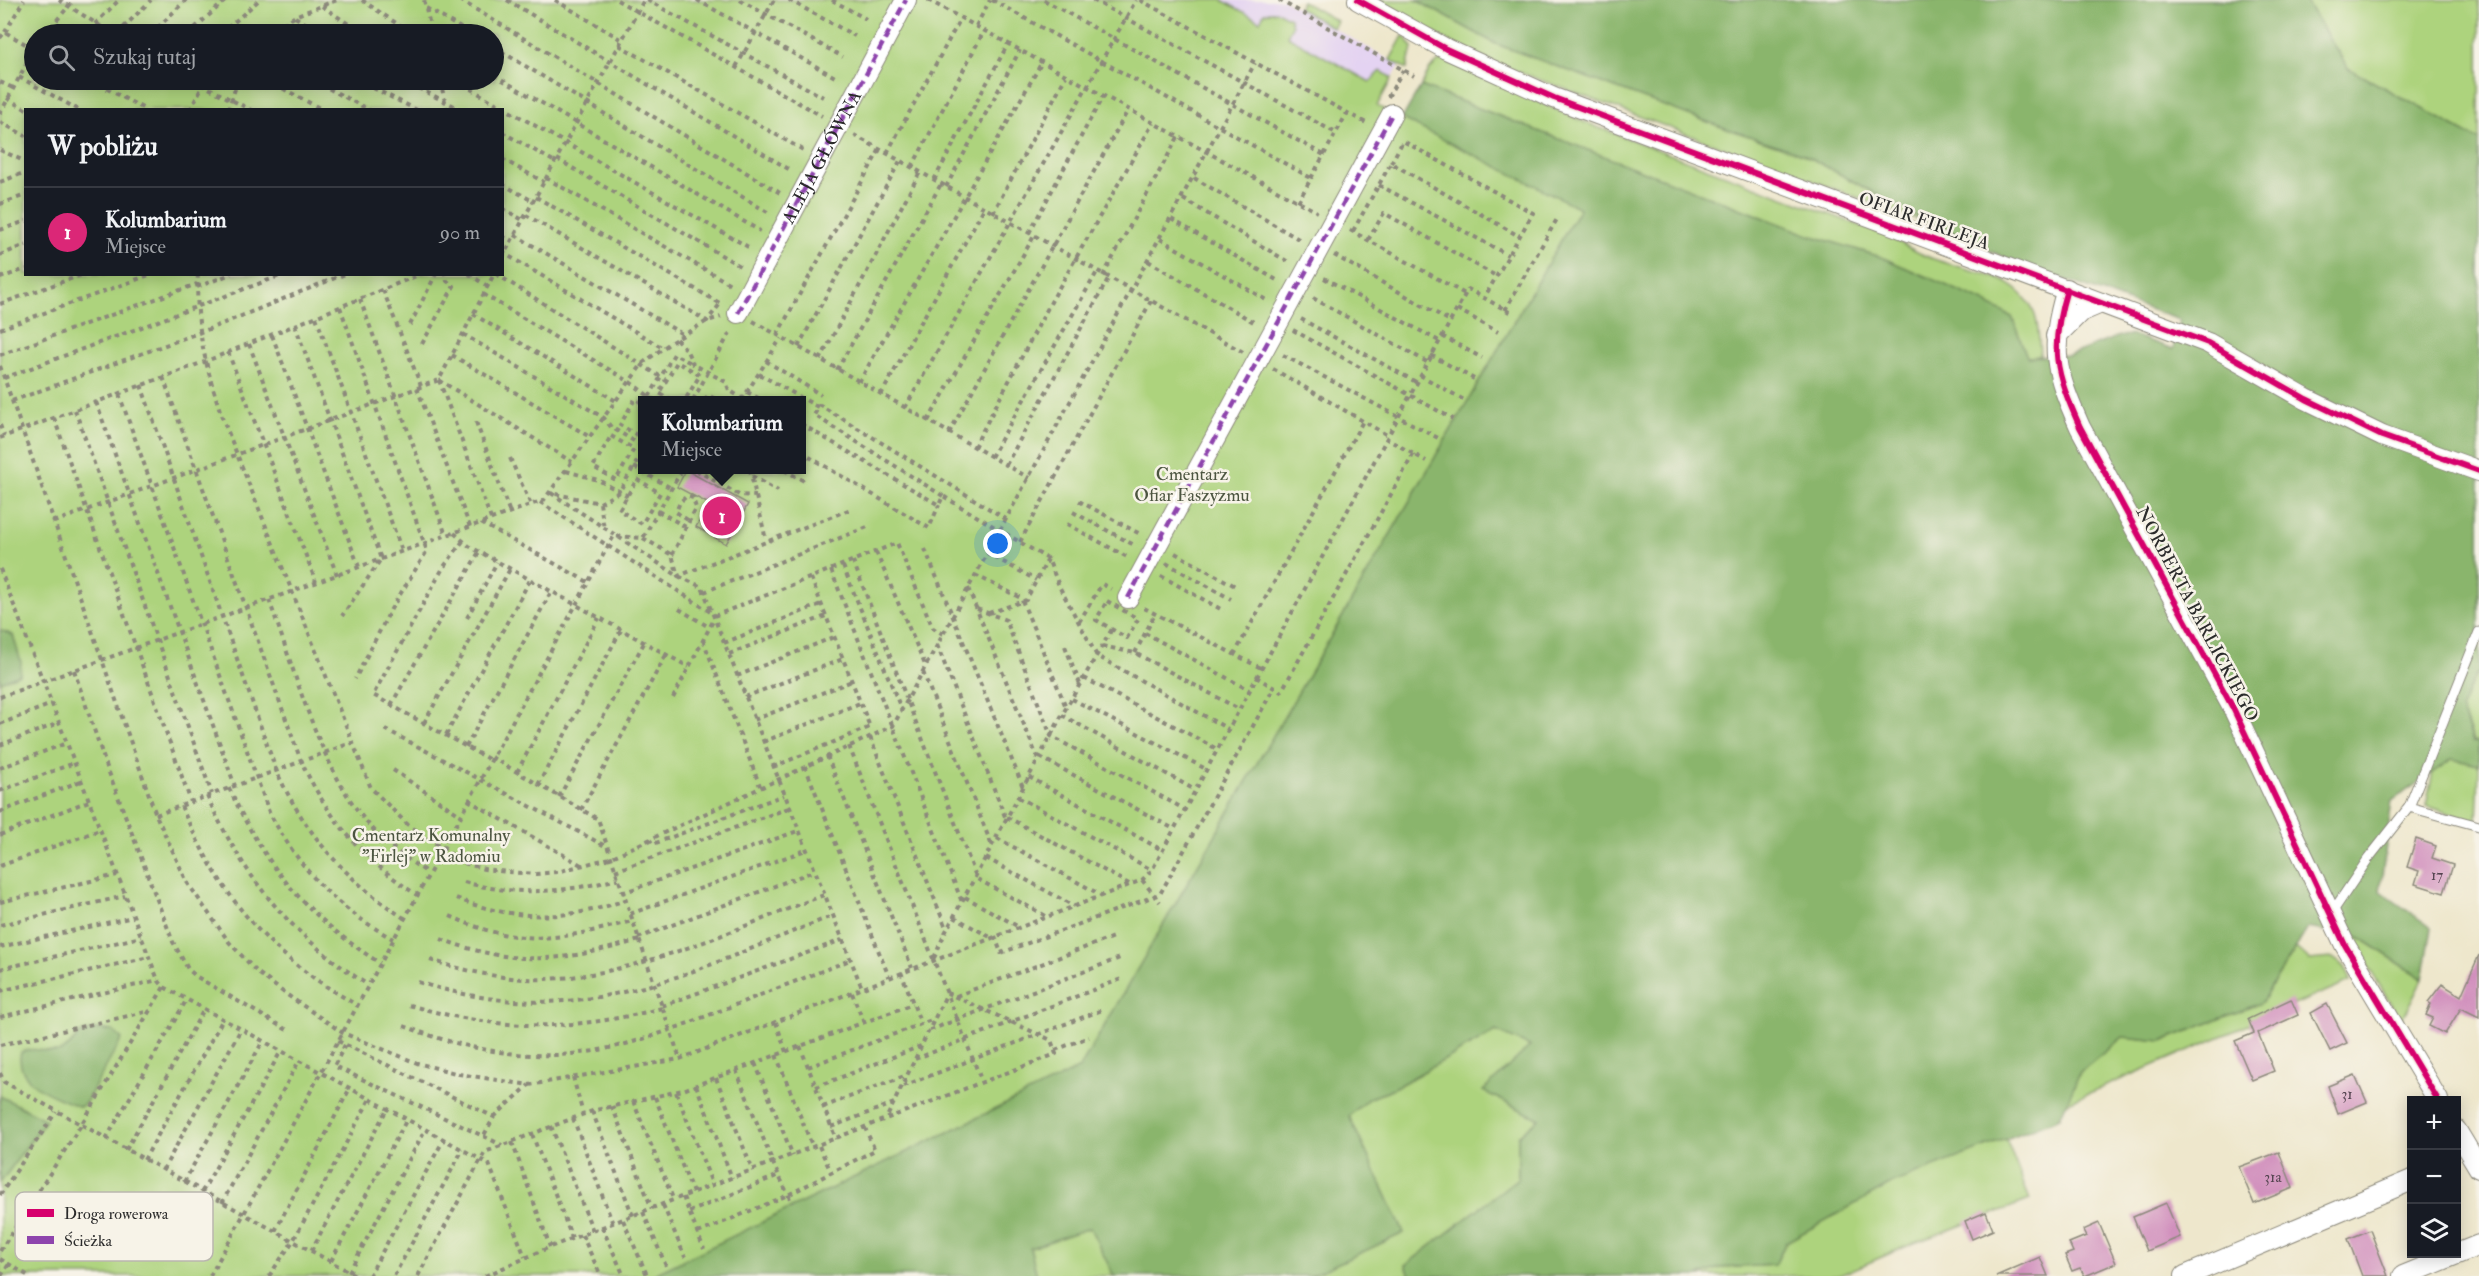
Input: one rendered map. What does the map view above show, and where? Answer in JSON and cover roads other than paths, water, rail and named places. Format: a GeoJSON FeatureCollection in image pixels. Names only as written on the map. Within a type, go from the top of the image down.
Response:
{"type":"FeatureCollection","features":[{"type":"Feature","properties":{"kind":"street","name":"ALEJA GŁÓWNA"},"geometry":{"type":"LineString","coordinates":[[738,313],[829,120],[906,0]]}},
{"type":"Feature","properties":{"kind":"street","name":"OFIAR FIRLEJA"},"geometry":{"type":"LineString","coordinates":[[1358,0],[1439,45],[1554,98],[2208,343],[2306,399],[2382,436],[2479,471]]}},
{"type":"Feature","properties":{"kind":"street"},"geometry":{"type":"LineString","coordinates":[[1128,598],[1392,114]]}},
{"type":"Feature","properties":{"kind":"street","name":"NORBERTA BARLICKIEGO"},"geometry":{"type":"LineString","coordinates":[[2067,289],[2056,336],[2056,363],[2062,386],[2080,428],[2233,708],[2345,945],[2435,1096]]}},
{"type":"Feature","properties":{"kind":"street"},"geometry":{"type":"LineString","coordinates":[[2056,336],[2080,312],[2101,303]]}},
{"type":"Feature","properties":{"kind":"street"},"geometry":{"type":"LineString","coordinates":[[2461,1140],[2469,1161]]}},
{"type":"Feature","properties":{"kind":"street"},"geometry":{"type":"LineString","coordinates":[[2186,1276],[2407,1182]]}},
{"type":"Feature","properties":{"kind":"street"},"geometry":{"type":"LineString","coordinates":[[2403,1276],[2479,1245]]}},
{"type":"Feature","properties":{"kind":"lane"},"geometry":{"type":"LineString","coordinates":[[2330,915],[2368,859],[2409,807],[2479,632]]}},
{"type":"Feature","properties":{"kind":"lane"},"geometry":{"type":"LineString","coordinates":[[2409,807],[2479,826]]}},
{"type":"Feature","properties":{"kind":"place","name":"Kolumbarium"},"geometry":{"type":"Point","coordinates":[722,516]}},
{"type":"Feature","properties":{"kind":"park label","name":"Cmentarz Ofiar Faszyzmu"},"geometry":{"type":"Point","coordinates":[1192,484]}},
{"type":"Feature","properties":{"kind":"park label","name":"Cmentarz Komunalny \"Firlej\" w Radomiu"},"geometry":{"type":"Point","coordinates":[431,845]}}]}
